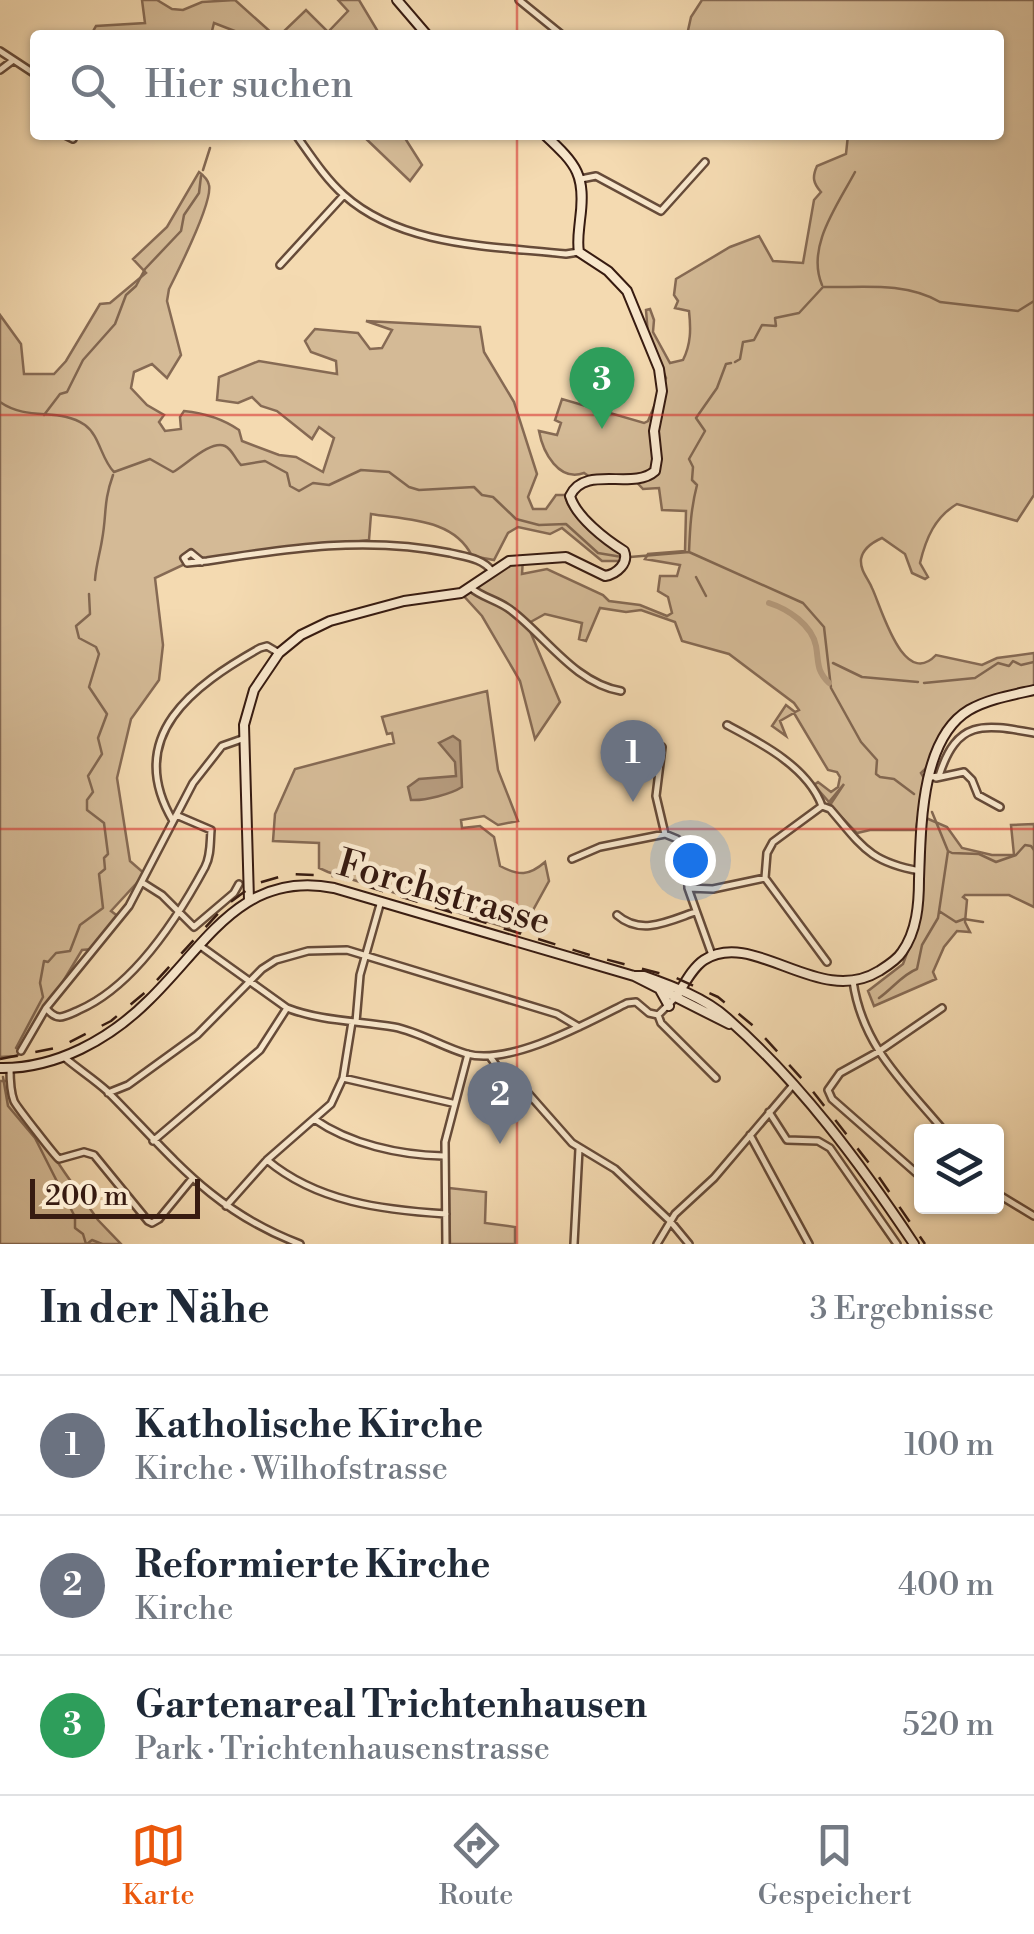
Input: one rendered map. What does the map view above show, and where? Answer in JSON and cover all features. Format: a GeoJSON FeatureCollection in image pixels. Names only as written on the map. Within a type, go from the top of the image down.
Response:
{"type":"FeatureCollection","features":[{"type":"Feature","properties":{"kind":"main road"},"geometry":{"type":"LineString","coordinates":[[397,0],[423,30]]}},
{"type":"Feature","properties":{"kind":"main road"},"geometry":{"type":"LineString","coordinates":[[249,900],[242,739],[254,690],[279,653],[323,624],[404,601],[455,595],[518,559],[566,557],[605,576],[615,573],[625,559],[623,550],[598,534],[572,504],[570,496],[580,484],[639,479],[655,471],[658,459],[654,431],[662,379],[627,291],[608,271],[578,252],[582,179],[550,140]]}},
{"type":"Feature","properties":{"kind":"main road"},"geometry":{"type":"LineString","coordinates":[[678,994],[700,963],[713,956],[743,954],[822,980],[853,981],[876,974],[903,952],[915,920],[922,813],[945,736],[962,714],[990,701],[1034,690]]}},
{"type":"Feature","properties":{"kind":"main road","name":"Forchstrasse"},"geometry":{"type":"LineString","coordinates":[[5,1068],[40,1065],[64,1057],[138,1011],[249,900],[280,888],[308,885],[382,901],[634,976],[678,994]]}},
{"type":"Feature","properties":{"kind":"main road","name":"Forchstrasse"},"geometry":{"type":"LineString","coordinates":[[634,976],[644,976],[753,1039],[857,1161],[914,1244]]}},
{"type":"Feature","properties":{"kind":"main road"},"geometry":{"type":"LineString","coordinates":[[659,988],[668,1006]]}},
{"type":"Feature","properties":{"kind":"street"},"geometry":{"type":"LineString","coordinates":[[519,0],[556,30]]}},
{"type":"Feature","properties":{"kind":"street"},"geometry":{"type":"LineString","coordinates":[[0,51],[30,71]]}},
{"type":"Feature","properties":{"kind":"street"},"geometry":{"type":"LineString","coordinates":[[0,70],[12,61]]}},
{"type":"Feature","properties":{"kind":"street"},"geometry":{"type":"LineString","coordinates":[[300,140],[344,195],[381,220],[426,235],[566,254],[578,252]]}},
{"type":"Feature","properties":{"kind":"street"},"geometry":{"type":"LineString","coordinates":[[582,179],[596,176],[661,212],[705,162]]}},
{"type":"Feature","properties":{"kind":"street"},"geometry":{"type":"LineString","coordinates":[[280,266],[344,195]]}},
{"type":"Feature","properties":{"kind":"street"},"geometry":{"type":"LineString","coordinates":[[202,562],[325,544],[370,543],[457,555],[481,561],[492,571]]}},
{"type":"Feature","properties":{"kind":"street"},"geometry":{"type":"LineString","coordinates":[[470,588],[514,612],[581,672],[602,685],[621,690]]}},
{"type":"Feature","properties":{"kind":"street"},"geometry":{"type":"LineString","coordinates":[[46,1008],[52,1016],[60,1018],[109,992],[152,949],[179,912],[206,865],[212,830],[175,818],[160,792],[157,775],[164,733],[174,712],[214,674],[260,648],[267,646],[279,653]]}},
{"type":"Feature","properties":{"kind":"street"},"geometry":{"type":"LineString","coordinates":[[727,725],[784,760],[818,795],[822,806],[830,809],[880,861],[920,871]]}},
{"type":"Feature","properties":{"kind":"street"},"geometry":{"type":"LineString","coordinates":[[931,778],[939,776],[951,746],[973,728],[994,726],[1034,733]]}},
{"type":"Feature","properties":{"kind":"street"},"geometry":{"type":"LineString","coordinates":[[21,1052],[46,1008],[116,925],[213,755],[229,741],[242,739]]}},
{"type":"Feature","properties":{"kind":"street"},"geometry":{"type":"LineString","coordinates":[[662,747],[656,796],[665,834]]}},
{"type":"Feature","properties":{"kind":"street"},"geometry":{"type":"LineString","coordinates":[[931,778],[964,772],[978,795],[1000,807]]}},
{"type":"Feature","properties":{"kind":"street"},"geometry":{"type":"LineString","coordinates":[[822,806],[774,842],[767,853],[765,878],[827,962]]}},
{"type":"Feature","properties":{"kind":"street"},"geometry":{"type":"LineString","coordinates":[[572,859],[600,847],[665,834],[677,840],[687,854],[688,888],[713,956]]}},
{"type":"Feature","properties":{"kind":"street"},"geometry":{"type":"LineString","coordinates":[[688,888],[713,889],[765,878]]}},
{"type":"Feature","properties":{"kind":"street"},"geometry":{"type":"LineString","coordinates":[[143,883],[194,927],[240,884]]}},
{"type":"Feature","properties":{"kind":"street"},"geometry":{"type":"LineString","coordinates":[[226,1206],[267,1160],[336,1098],[354,1022],[364,955],[382,901]]}},
{"type":"Feature","properties":{"kind":"street"},"geometry":{"type":"LineString","coordinates":[[617,916],[628,923],[649,926],[695,912]]}},
{"type":"Feature","properties":{"kind":"street"},"geometry":{"type":"LineString","coordinates":[[199,946],[287,1008],[302,1014],[398,1028],[468,1054],[490,1058],[579,1028],[632,1002],[658,1015],[663,1026],[716,1078]]}},
{"type":"Feature","properties":{"kind":"street"},"geometry":{"type":"LineString","coordinates":[[108,1093],[126,1086],[188,1042],[247,981],[276,960],[308,950],[331,949],[364,955],[558,1014],[579,1028]]}},
{"type":"Feature","properties":{"kind":"street"},"geometry":{"type":"LineString","coordinates":[[853,981],[860,1016],[878,1052],[937,1124]]}},
{"type":"Feature","properties":{"kind":"street"},"geometry":{"type":"LineString","coordinates":[[658,1015],[678,994]]}},
{"type":"Feature","properties":{"kind":"street"},"geometry":{"type":"LineString","coordinates":[[152,1141],[260,1050],[287,1008]]}},
{"type":"Feature","properties":{"kind":"street"},"geometry":{"type":"LineString","coordinates":[[914,1171],[829,1094],[829,1087],[840,1073],[942,1008]]}},
{"type":"Feature","properties":{"kind":"street"},"geometry":{"type":"LineString","coordinates":[[446,1244],[444,1156],[452,1103],[468,1054]]}},
{"type":"Feature","properties":{"kind":"street"},"geometry":{"type":"LineString","coordinates":[[64,1057],[108,1093],[191,1180],[257,1225],[300,1244]]}},
{"type":"Feature","properties":{"kind":"street"},"geometry":{"type":"LineString","coordinates":[[490,1058],[579,1149],[615,1168],[689,1244]]}},
{"type":"Feature","properties":{"kind":"street"},"geometry":{"type":"LineString","coordinates":[[5,1068],[15,1102],[40,1132],[53,1156],[64,1159],[84,1152],[94,1155],[148,1221],[160,1219],[191,1180]]}},
{"type":"Feature","properties":{"kind":"street"},"geometry":{"type":"LineString","coordinates":[[343,1078],[452,1103]]}},
{"type":"Feature","properties":{"kind":"street"},"geometry":{"type":"LineString","coordinates":[[657,1244],[670,1221],[714,1178],[793,1085]]}},
{"type":"Feature","properties":{"kind":"street"},"geometry":{"type":"LineString","coordinates":[[769,1112],[787,1140],[818,1141],[830,1148],[896,1244]]}},
{"type":"Feature","properties":{"kind":"street"},"geometry":{"type":"LineString","coordinates":[[314,1119],[334,1133],[357,1140],[408,1153],[444,1156]]}},
{"type":"Feature","properties":{"kind":"street"},"geometry":{"type":"LineString","coordinates":[[750,1134],[810,1244]]}},
{"type":"Feature","properties":{"kind":"street"},"geometry":{"type":"LineString","coordinates":[[574,1244],[579,1149]]}},
{"type":"Feature","properties":{"kind":"street"},"geometry":{"type":"LineString","coordinates":[[267,1160],[300,1184],[352,1202],[446,1214]]}},
{"type":"Feature","properties":{"kind":"street"},"geometry":{"type":"LineString","coordinates":[[1004,1198],[1034,1216]]}},
{"type":"Feature","properties":{"kind":"shaded area"},"geometry":{"type":"Polygon","coordinates":[[[142,0],[157,0],[172,9],[183,10],[202,2],[235,0],[268,30],[232,30],[214,23],[212,30],[94,30],[96,26],[145,23],[142,0]]]}},
{"type":"Feature","properties":{"kind":"shaded area"},"geometry":{"type":"Polygon","coordinates":[[[338,0],[359,0],[377,30],[330,30],[348,11],[338,0]]]}},
{"type":"Feature","properties":{"kind":"shaded area"},"geometry":{"type":"Polygon","coordinates":[[[702,0],[1034,0],[1034,495],[1017,521],[957,504],[949,509],[932,529],[925,545],[920,563],[928,577],[925,579],[912,573],[905,554],[882,538],[866,549],[861,559],[895,641],[913,662],[924,663],[936,655],[982,665],[997,658],[1034,653],[1034,687],[979,702],[947,726],[921,773],[924,778],[916,830],[857,833],[830,805],[844,784],[829,802],[814,785],[818,782],[831,792],[838,787],[840,777],[828,770],[794,713],[780,721],[786,736],[772,726],[786,705],[795,712],[799,710],[794,703],[729,654],[682,641],[675,622],[641,610],[600,608],[586,641],[579,639],[582,623],[545,614],[527,624],[560,702],[535,739],[520,681],[482,616],[461,593],[499,566],[523,559],[522,574],[547,569],[609,601],[640,605],[667,616],[672,613],[668,597],[658,591],[660,576],[677,576],[680,565],[645,559],[648,554],[685,551],[686,511],[662,510],[659,488],[643,489],[630,475],[590,477],[567,473],[548,456],[539,431],[557,435],[561,423],[555,420],[562,399],[648,421],[666,378],[648,335],[646,310],[650,309],[653,332],[670,363],[683,360],[690,318],[689,311],[675,308],[676,279],[730,247],[759,236],[773,261],[803,263],[814,200],[821,192],[814,180],[815,170],[846,154],[847,140],[1004,140],[1004,30],[688,30],[702,0]]]}},
{"type":"Feature","properties":{"kind":"shaded area"},"geometry":{"type":"Polygon","coordinates":[[[306,10],[326,30],[285,30],[306,10]]]}},
{"type":"Feature","properties":{"kind":"shaded area"},"geometry":{"type":"Polygon","coordinates":[[[367,140],[406,140],[422,165],[410,181],[367,140]]]}},
{"type":"Feature","properties":{"kind":"shaded area"},"geometry":{"type":"Polygon","coordinates":[[[199,172],[208,183],[209,194],[167,301],[181,355],[167,378],[152,364],[134,372],[131,388],[147,405],[164,415],[159,422],[165,431],[181,429],[184,411],[206,415],[239,430],[242,441],[296,457],[323,472],[334,438],[319,427],[312,439],[252,397],[238,403],[217,400],[219,377],[259,361],[337,374],[336,361],[311,352],[305,341],[315,329],[358,333],[370,349],[382,348],[392,330],[366,321],[480,327],[484,352],[514,402],[537,474],[528,497],[533,509],[546,509],[556,495],[565,495],[580,520],[623,554],[619,561],[602,561],[562,528],[550,534],[518,527],[508,533],[494,560],[472,556],[454,535],[429,523],[371,514],[369,540],[187,563],[155,578],[163,645],[159,680],[131,719],[117,778],[130,861],[145,874],[111,911],[119,917],[93,949],[82,950],[21,1051],[17,1056],[0,1057],[0,315],[21,344],[24,374],[54,374],[100,304],[110,303],[146,273],[133,259],[167,227],[199,172]]]}},
{"type":"Feature","properties":{"kind":"shaded area"},"geometry":{"type":"Polygon","coordinates":[[[487,691],[498,770],[518,821],[498,825],[484,816],[461,820],[462,828],[480,826],[494,837],[500,866],[507,869],[529,872],[545,862],[549,881],[521,932],[328,872],[319,868],[319,843],[273,841],[275,814],[295,769],[394,743],[382,717],[487,691]]]}},
{"type":"Feature","properties":{"kind":"shaded area"},"geometry":{"type":"Polygon","coordinates":[[[453,736],[460,741],[462,787],[411,800],[408,787],[419,779],[456,776],[455,762],[439,743],[453,736]]]}},
{"type":"Feature","properties":{"kind":"shaded area"},"geometry":{"type":"Polygon","coordinates":[[[926,818],[947,827],[962,848],[992,855],[1014,855],[1011,825],[1034,824],[1034,907],[1009,895],[965,895],[965,922],[970,932],[957,931],[944,947],[933,972],[936,979],[874,1006],[868,991],[903,964],[922,906],[926,818]]]}},
{"type":"Feature","properties":{"kind":"shaded area"},"geometry":{"type":"Polygon","coordinates":[[[0,1081],[11,1081],[13,1096],[98,1220],[121,1244],[0,1244],[0,1081]]]}},
{"type":"Feature","properties":{"kind":"shaded area"},"geometry":{"type":"Polygon","coordinates":[[[449,1188],[486,1192],[485,1223],[515,1227],[515,1244],[450,1244],[449,1188]]]}},
{"type":"Feature","properties":{"kind":"waterway"},"geometry":{"type":"LineString","coordinates":[[203,170],[210,148]]}},
{"type":"Feature","properties":{"kind":"waterway"},"geometry":{"type":"LineString","coordinates":[[822,285],[818,271],[821,242],[855,172]]}},
{"type":"Feature","properties":{"kind":"waterway"},"geometry":{"type":"LineString","coordinates":[[44,415],[60,394],[67,392],[83,360],[115,324],[126,295],[145,269],[181,231],[184,215],[199,193],[201,176]]}},
{"type":"Feature","properties":{"kind":"waterway"},"geometry":{"type":"LineString","coordinates":[[735,362],[740,359],[743,342],[754,340],[762,325],[776,326],[775,318],[799,313],[823,287],[896,288],[940,302],[1018,311],[1034,301]]}},
{"type":"Feature","properties":{"kind":"waterway"},"geometry":{"type":"LineString","coordinates":[[689,552],[697,485],[692,480],[689,459],[705,431],[696,418],[717,388],[726,364],[731,363]]}},
{"type":"Feature","properties":{"kind":"waterway"},"geometry":{"type":"LineString","coordinates":[[0,402],[22,412],[65,417],[85,425],[114,472],[150,459],[173,472],[219,445],[227,447],[241,465],[265,461],[287,473],[290,486],[299,491],[313,483],[329,485],[361,470],[389,472],[419,490],[474,487],[482,495],[493,497],[516,519],[539,525],[566,524],[598,553],[622,557]]}},
{"type":"Feature","properties":{"kind":"waterway"},"geometry":{"type":"LineString","coordinates":[[95,580],[113,475]]}},
{"type":"Feature","properties":{"kind":"waterway"},"geometry":{"type":"LineString","coordinates":[[630,557],[689,552],[803,603],[824,627],[831,688],[861,742],[877,760],[876,774],[894,779],[914,794]]}},
{"type":"Feature","properties":{"kind":"waterway"},"geometry":{"type":"LineString","coordinates":[[696,577],[706,596]]}},
{"type":"Feature","properties":{"kind":"waterway"},"geometry":{"type":"LineString","coordinates":[[16,1048],[43,997],[40,983],[44,961],[48,962],[56,953],[70,951],[80,925],[103,908],[99,874],[105,869],[104,858],[108,854],[104,823],[87,810],[87,800],[93,792],[88,776],[102,754],[98,738],[107,714],[89,687],[99,654],[96,647],[79,638],[76,626],[90,614],[89,594]]}},
{"type":"Feature","properties":{"kind":"waterway"},"geometry":{"type":"LineString","coordinates":[[769,603],[784,609],[810,631],[820,670],[829,683]]}},
{"type":"Feature","properties":{"kind":"waterway"},"geometry":{"type":"LineString","coordinates":[[924,683],[975,678],[998,663],[1009,666],[1013,661],[1021,665],[1034,662]]}},
{"type":"Feature","properties":{"kind":"waterway"},"geometry":{"type":"LineString","coordinates":[[833,663],[862,677],[918,682]]}},
{"type":"Feature","properties":{"kind":"waterway"},"geometry":{"type":"LineString","coordinates":[[932,812],[952,853],[979,854],[996,862],[1016,855],[1025,845],[1034,850]]}},
{"type":"Feature","properties":{"kind":"waterway"},"geometry":{"type":"LineString","coordinates":[[879,998],[917,969],[922,945],[938,918],[948,851]]}},
{"type":"Feature","properties":{"kind":"waterway"},"geometry":{"type":"LineString","coordinates":[[939,911],[956,922],[983,922]]}},
{"type":"Feature","properties":{"kind":"waterway"},"geometry":{"type":"LineString","coordinates":[[3,1077],[8,1106],[35,1138],[86,1244]]}},
{"type":"Feature","properties":{"kind":"waterway"},"geometry":{"type":"LineString","coordinates":[[87,1244],[92,1240],[102,1244]]}},
{"type":"Feature","properties":{"kind":"railway"},"geometry":{"type":"LineString","coordinates":[[0,1059],[60,1047],[111,1021],[148,990],[225,906],[255,884],[289,874],[334,876],[674,977],[718,997],[756,1028],[811,1089],[925,1244]]}},
{"type":"Feature","properties":{"kind":"place","name":"Gartenareal Trichtenhausen"},"geometry":{"type":"Point","coordinates":[602,429]}},
{"type":"Feature","properties":{"kind":"place","name":"Katholische Kirche"},"geometry":{"type":"Point","coordinates":[633,802]}},
{"type":"Feature","properties":{"kind":"place","name":"Reformierte Kirche"},"geometry":{"type":"Point","coordinates":[500,1144]}}]}
